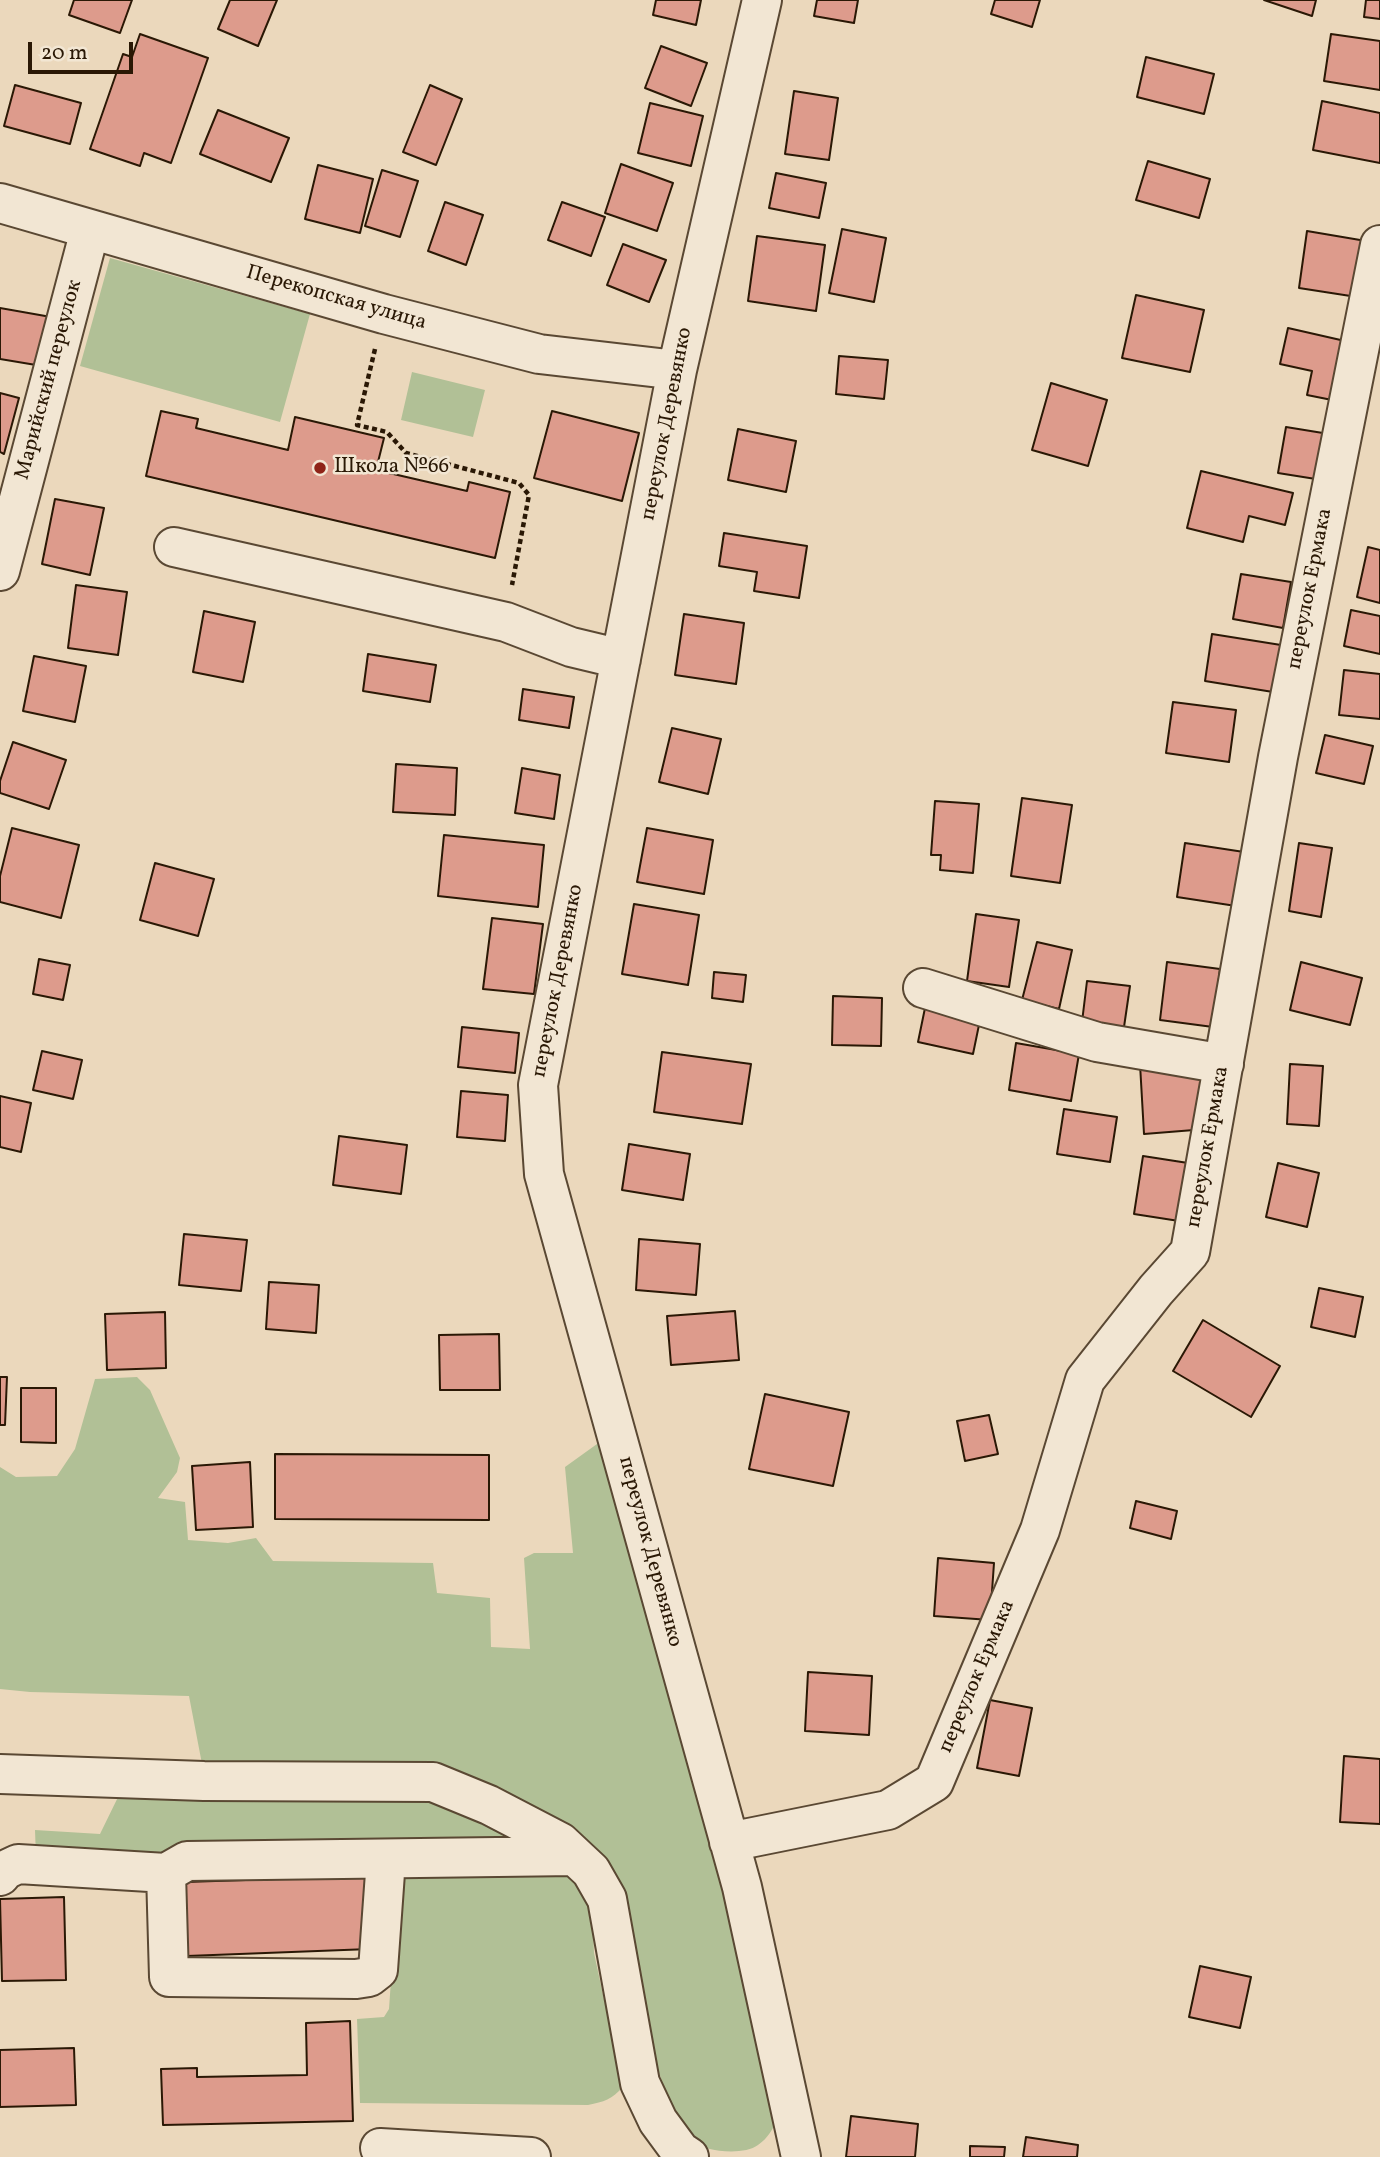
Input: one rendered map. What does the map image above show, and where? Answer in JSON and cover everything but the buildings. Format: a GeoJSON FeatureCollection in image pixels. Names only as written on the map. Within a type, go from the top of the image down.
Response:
{"type":"FeatureCollection","features":[{"type":"Feature","properties":{"kind":"street","name":"переулок Деревянко"},"geometry":{"type":"LineString","coordinates":[[762,0],[677,370],[538,1085],[544,1174],[742,1887],[801,2157]]}},
{"type":"Feature","properties":{"kind":"street","name":"Перекопская улица"},"geometry":{"type":"LineString","coordinates":[[0,203],[384,314],[539,354],[677,370]]}},
{"type":"Feature","properties":{"kind":"street","name":"Марийский переулок"},"geometry":{"type":"LineString","coordinates":[[0,571],[90,230]]}},
{"type":"Feature","properties":{"kind":"street","name":"переулок Ермака"},"geometry":{"type":"LineString","coordinates":[[729,1842],[888,1810],[934,1782],[1040,1530],[1085,1380],[1156,1290],[1190,1252],[1278,757],[1378,268]]}},
{"type":"Feature","properties":{"kind":"street"},"geometry":{"type":"LineString","coordinates":[[174,547],[506,622],[571,647],[621,659]]}},
{"type":"Feature","properties":{"kind":"street"},"geometry":{"type":"LineString","coordinates":[[923,988],[1097,1042],[1224,1064]]}},
{"type":"Feature","properties":{"kind":"street"},"geometry":{"type":"LineString","coordinates":[[0,1774],[231,1781],[433,1782],[489,1805],[559,1842],[591,1871],[607,1899],[640,2083],[658,2121],[680,2151],[689,2157]]}},
{"type":"Feature","properties":{"kind":"street"},"geometry":{"type":"LineString","coordinates":[[0,1876],[5,1870],[18,1864],[166,1873],[187,1861],[575,1856]]}},
{"type":"Feature","properties":{"kind":"street"},"geometry":{"type":"LineString","coordinates":[[166,1873],[169,1976],[356,1979],[369,1977],[378,1970],[386,1858]]}},
{"type":"Feature","properties":{"kind":"street"},"geometry":{"type":"LineString","coordinates":[[380,2148],[531,2157]]}},
{"type":"Feature","properties":{"kind":"path"},"geometry":{"type":"LineString","coordinates":[[384,314],[357,425],[387,432],[407,453],[519,483],[529,495],[506,622]]}},
{"type":"Feature","properties":{"kind":"green space"},"geometry":{"type":"Polygon","coordinates":[[[110,258],[310,314],[280,422],[80,366],[110,258]]]}},
{"type":"Feature","properties":{"kind":"green space"},"geometry":{"type":"Polygon","coordinates":[[[412,372],[485,390],[473,437],[401,420],[412,372]]]}},
{"type":"Feature","properties":{"kind":"green space"},"geometry":{"type":"Polygon","coordinates":[[[137,1377],[150,1390],[180,1458],[177,1472],[158,1498],[185,1502],[188,1540],[228,1543],[256,1538],[273,1561],[433,1563],[437,1593],[490,1598],[491,1647],[530,1649],[524,1558],[534,1553],[573,1553],[565,1467],[597,1444],[612,1449],[718,1844],[778,2118],[762,2142],[743,2151],[714,2150],[696,2144],[679,2127],[637,2014],[619,1899],[520,1810],[202,1764],[189,1696],[0,1689],[0,1467],[16,1477],[57,1476],[75,1449],[95,1379],[137,1377]]]}},
{"type":"Feature","properties":{"kind":"green space"},"geometry":{"type":"Polygon","coordinates":[[[121,1791],[426,1795],[512,1836],[512,1843],[156,1860],[36,1858],[35,1830],[100,1834],[121,1791]]]}},
{"type":"Feature","properties":{"kind":"green space"},"geometry":{"type":"Polygon","coordinates":[[[572,1873],[592,1904],[594,1953],[623,2087],[607,2099],[588,2105],[360,2103],[357,2019],[384,2017],[389,2009],[396,1907],[400,1883],[407,1874],[572,1873]]]}},
{"type":"Feature","properties":{"kind":"place","name":"Школа №66"},"geometry":{"type":"Point","coordinates":[320,468]}}]}
